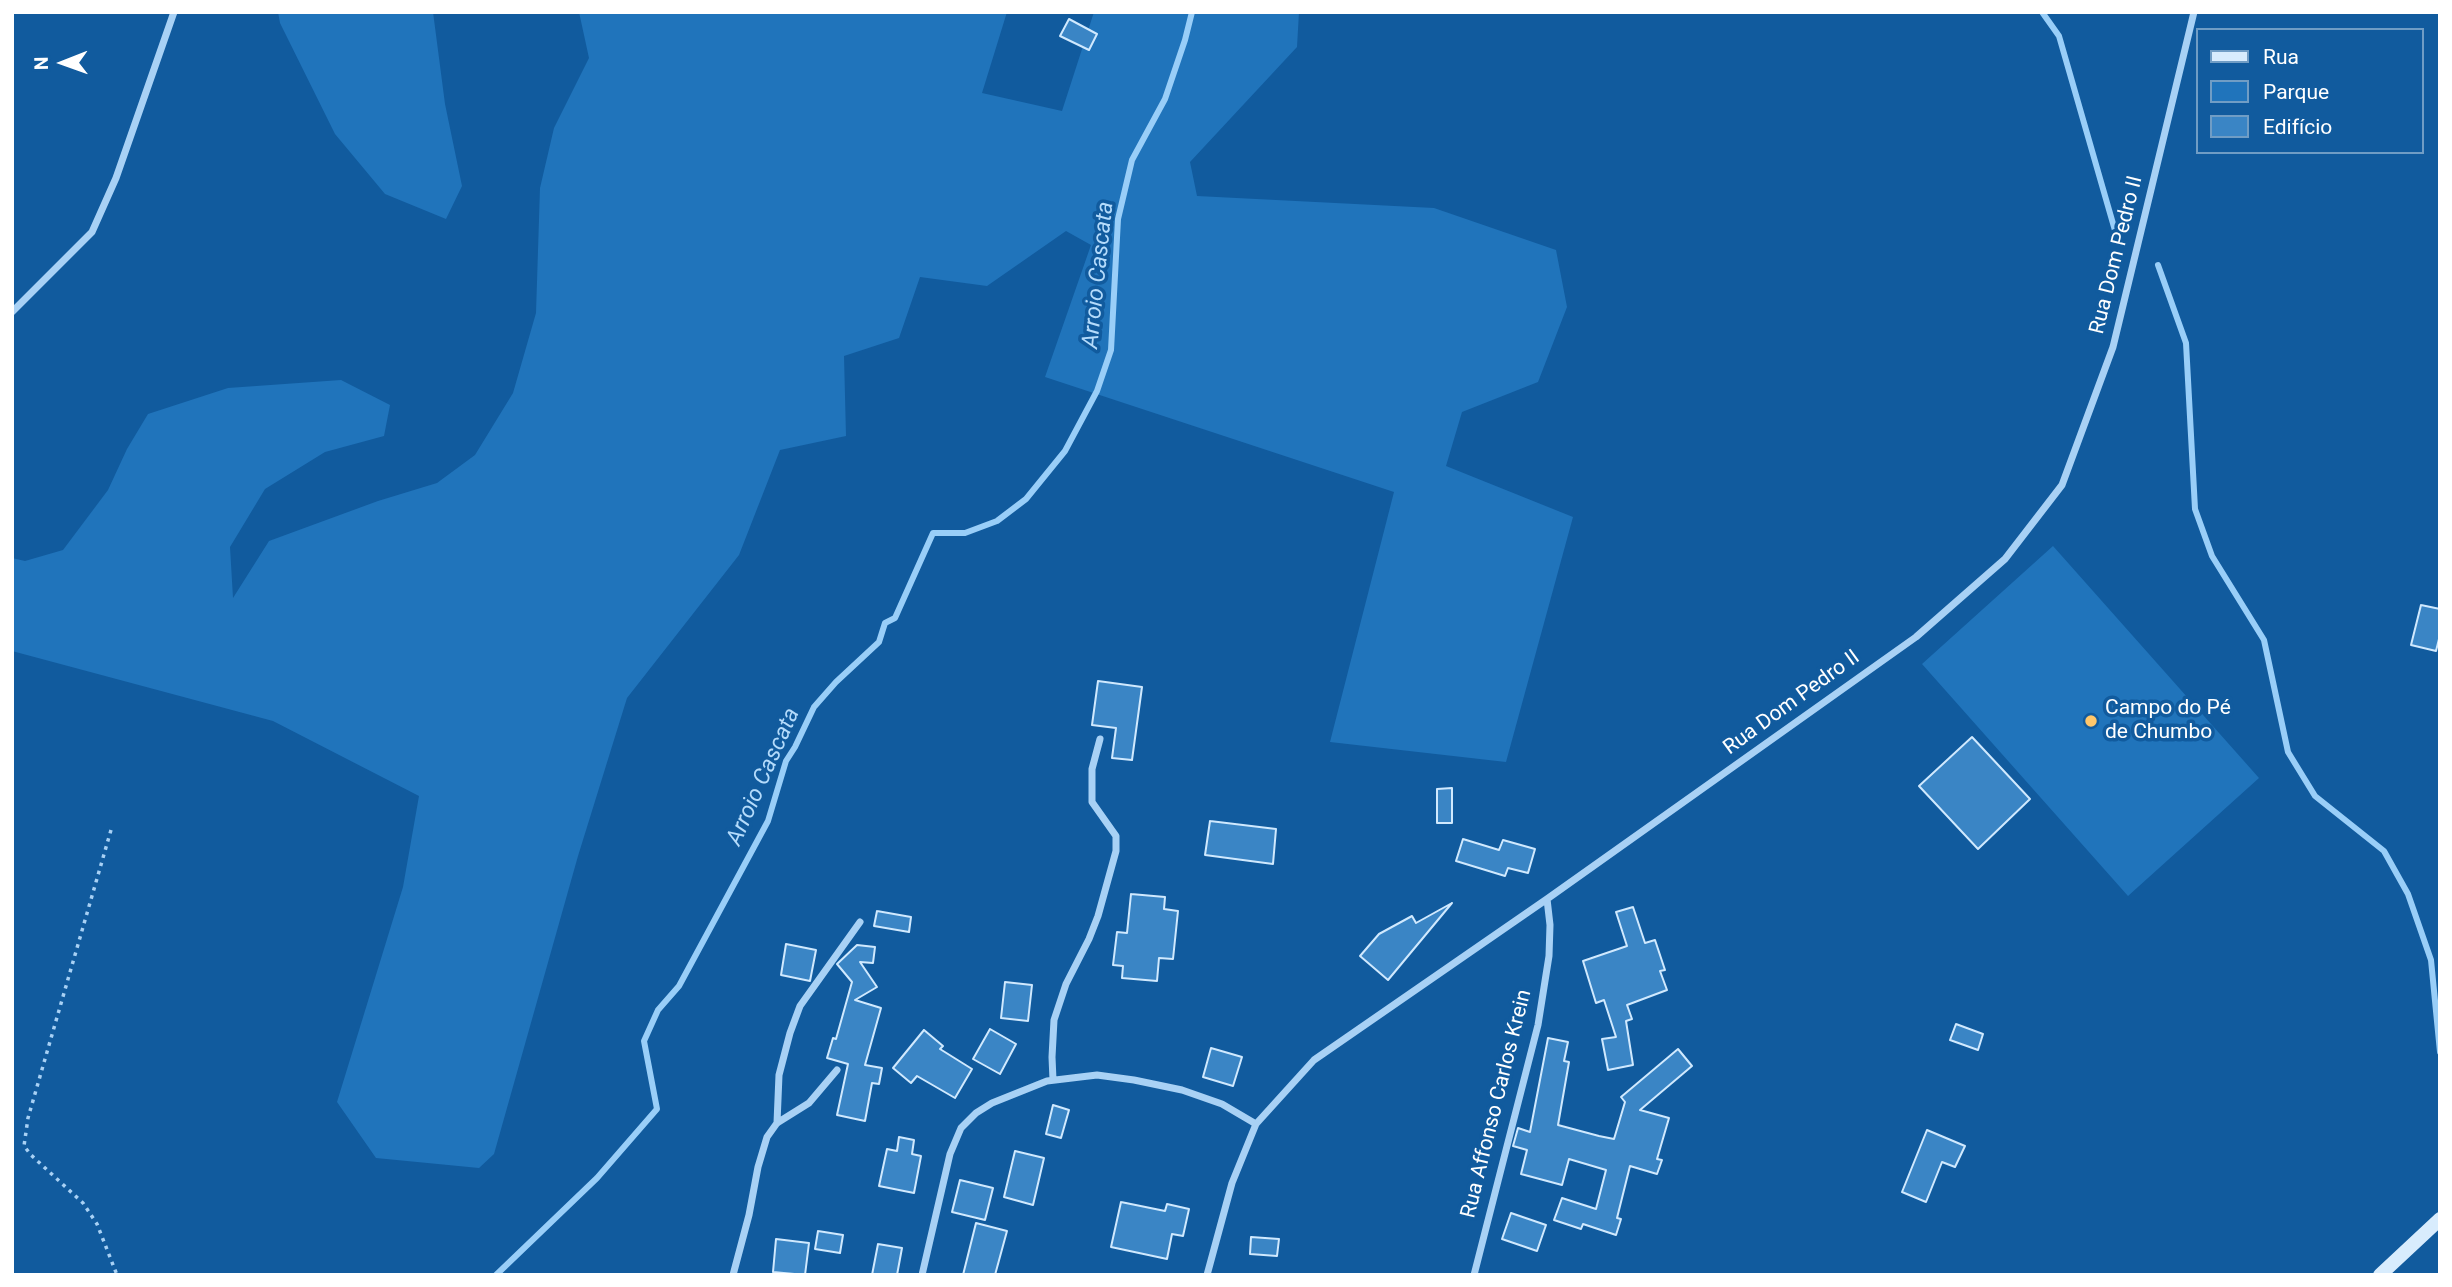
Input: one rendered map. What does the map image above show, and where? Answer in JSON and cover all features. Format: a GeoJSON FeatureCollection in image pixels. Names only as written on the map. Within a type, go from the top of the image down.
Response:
{"type":"FeatureCollection","features":[{"type":"Feature","properties":{"kind":"main road"},"geometry":{"type":"LineString","coordinates":[[2380,1275],[2440,1219]]}},
{"type":"Feature","properties":{"kind":"street"},"geometry":{"type":"LineString","coordinates":[[12,312],[92,232],[116,178],[174,12]]}},
{"type":"Feature","properties":{"kind":"street","name":"Rua Dom Pedro II"},"geometry":{"type":"LineString","coordinates":[[1207,1275],[1232,1182],[1256,1124],[1314,1060],[1547,899],[1916,637],[2005,559],[2062,485],[2113,347],[2194,12]]}},
{"type":"Feature","properties":{"kind":"street"},"geometry":{"type":"LineString","coordinates":[[1053,1080],[1054,1020],[1066,984],[1098,916],[1116,851],[1116,836],[1097,811],[1091,795],[1092,769],[1100,739]]}},
{"type":"Feature","properties":{"kind":"street","name":"Rua Affonso Carlos Krein"},"geometry":{"type":"LineString","coordinates":[[1474,1275],[1538,1025],[1549,956],[1547,899]]}},
{"type":"Feature","properties":{"kind":"street"},"geometry":{"type":"LineString","coordinates":[[777,1123],[779,1075],[800,1006],[860,922]]}},
{"type":"Feature","properties":{"kind":"street"},"geometry":{"type":"LineString","coordinates":[[733,1275],[767,1137],[777,1123],[809,1103],[837,1070]]}},
{"type":"Feature","properties":{"kind":"street"},"geometry":{"type":"LineString","coordinates":[[922,1275],[950,1154],[961,1128],[976,1113],[992,1103],[1053,1080],[1097,1075],[1182,1090],[1222,1104],[1256,1124]]}},
{"type":"Feature","properties":{"kind":"path"},"geometry":{"type":"LineString","coordinates":[[111,830],[28,1118],[24,1146],[31,1156],[83,1203],[97,1224],[117,1275]]}},
{"type":"Feature","properties":{"kind":"green space"},"geometry":{"type":"Polygon","coordinates":[[[278,12],[433,12],[445,104],[462,186],[446,219],[385,194],[335,134],[280,23],[278,12]]]}},
{"type":"Feature","properties":{"kind":"green space"},"geometry":{"type":"Polygon","coordinates":[[[579,12],[1007,12],[982,93],[1062,111],[1094,12],[1299,12],[1297,47],[1190,162],[1197,196],[1434,208],[1556,250],[1567,307],[1538,382],[1462,412],[1446,466],[1573,517],[1506,762],[1330,742],[1394,492],[1045,377],[1091,245],[1066,231],[987,286],[920,277],[899,338],[844,356],[846,436],[780,450],[739,555],[627,698],[578,856],[494,1154],[479,1168],[376,1158],[337,1102],[403,887],[419,796],[273,721],[12,651],[12,558],[25,561],[63,550],[108,490],[127,449],[148,414],[228,388],[341,380],[390,405],[384,436],[325,452],[265,489],[230,547],[233,598],[269,541],[378,501],[437,483],[475,455],[513,393],[536,313],[540,188],[554,128],[589,58],[579,12]]]}},
{"type":"Feature","properties":{"kind":"green space","name":"Campo do Pé de Chumbo"},"geometry":{"type":"Polygon","coordinates":[[[2053,546],[2259,778],[2128,896],[1922,664],[2053,546]]]}},
{"type":"Feature","properties":{"kind":"building"},"geometry":{"type":"Polygon","coordinates":[[[1069,19],[1097,34],[1089,50],[1060,36],[1069,19]]]}},
{"type":"Feature","properties":{"kind":"building"},"geometry":{"type":"Polygon","coordinates":[[[2421,605],[2440,609],[2440,635],[2436,651],[2411,645],[2421,605]]]}},
{"type":"Feature","properties":{"kind":"building"},"geometry":{"type":"Polygon","coordinates":[[[1098,681],[1142,687],[1132,760],[1112,758],[1116,728],[1092,725],[1098,681]]]}},
{"type":"Feature","properties":{"kind":"building"},"geometry":{"type":"Polygon","coordinates":[[[1972,737],[2030,799],[1978,849],[1919,786],[1972,737]]]}},
{"type":"Feature","properties":{"kind":"building"},"geometry":{"type":"Polygon","coordinates":[[[1452,788],[1452,823],[1437,823],[1437,789],[1452,788]]]}},
{"type":"Feature","properties":{"kind":"building"},"geometry":{"type":"Polygon","coordinates":[[[1210,821],[1276,829],[1273,864],[1205,855],[1210,821]]]}},
{"type":"Feature","properties":{"kind":"building"},"geometry":{"type":"Polygon","coordinates":[[[1463,839],[1499,850],[1503,840],[1535,849],[1528,873],[1508,868],[1505,876],[1456,861],[1463,839]]]}},
{"type":"Feature","properties":{"kind":"building"},"geometry":{"type":"Polygon","coordinates":[[[1131,894],[1165,897],[1164,909],[1178,911],[1173,959],[1159,958],[1157,981],[1122,978],[1123,966],[1113,965],[1117,932],[1127,933],[1131,894]]]}},
{"type":"Feature","properties":{"kind":"building"},"geometry":{"type":"Polygon","coordinates":[[[1452,903],[1388,980],[1360,956],[1379,934],[1412,916],[1416,923],[1452,903]]]}},
{"type":"Feature","properties":{"kind":"building"},"geometry":{"type":"Polygon","coordinates":[[[1633,907],[1645,943],[1655,940],[1665,970],[1660,971],[1667,990],[1627,1005],[1632,1019],[1626,1021],[1633,1065],[1608,1070],[1602,1039],[1616,1037],[1604,1000],[1596,1003],[1583,961],[1627,946],[1616,912],[1633,907]]]}},
{"type":"Feature","properties":{"kind":"building"},"geometry":{"type":"Polygon","coordinates":[[[877,911],[911,917],[909,932],[874,926],[877,911]]]}},
{"type":"Feature","properties":{"kind":"building"},"geometry":{"type":"Polygon","coordinates":[[[786,944],[816,950],[810,981],[781,975],[786,944]]]}},
{"type":"Feature","properties":{"kind":"building"},"geometry":{"type":"Polygon","coordinates":[[[857,945],[875,947],[873,963],[860,962],[877,987],[855,1000],[881,1008],[865,1065],[882,1068],[879,1084],[872,1083],[865,1121],[837,1115],[848,1064],[827,1058],[833,1038],[836,1039],[852,982],[837,964],[857,945]]]}},
{"type":"Feature","properties":{"kind":"building"},"geometry":{"type":"Polygon","coordinates":[[[1005,982],[1032,985],[1028,1021],[1001,1018],[1005,982]]]}},
{"type":"Feature","properties":{"kind":"building"},"geometry":{"type":"Polygon","coordinates":[[[1956,1024],[1983,1034],[1978,1050],[1950,1040],[1956,1024]]]}},
{"type":"Feature","properties":{"kind":"building"},"geometry":{"type":"Polygon","coordinates":[[[990,1029],[1016,1044],[1000,1074],[973,1059],[990,1029]]]}},
{"type":"Feature","properties":{"kind":"building"},"geometry":{"type":"Polygon","coordinates":[[[924,1030],[943,1046],[940,1049],[972,1069],[955,1098],[917,1076],[911,1083],[893,1068],[924,1030]]]}},
{"type":"Feature","properties":{"kind":"building"},"geometry":{"type":"Polygon","coordinates":[[[1548,1038],[1568,1042],[1564,1061],[1569,1062],[1558,1125],[1614,1139],[1625,1102],[1621,1097],[1678,1049],[1692,1066],[1640,1110],[1669,1118],[1657,1159],[1662,1160],[1657,1174],[1630,1166],[1617,1218],[1621,1219],[1616,1235],[1583,1224],[1581,1229],[1554,1220],[1562,1198],[1596,1209],[1606,1170],[1569,1159],[1562,1185],[1521,1174],[1527,1150],[1513,1146],[1518,1128],[1530,1132],[1548,1038]]]}},
{"type":"Feature","properties":{"kind":"building"},"geometry":{"type":"Polygon","coordinates":[[[1211,1048],[1242,1057],[1233,1086],[1203,1077],[1211,1048]]]}},
{"type":"Feature","properties":{"kind":"building"},"geometry":{"type":"Polygon","coordinates":[[[1053,1105],[1069,1110],[1061,1138],[1046,1134],[1053,1105]]]}},
{"type":"Feature","properties":{"kind":"building"},"geometry":{"type":"Polygon","coordinates":[[[1927,1130],[1965,1146],[1955,1167],[1942,1162],[1926,1202],[1902,1192],[1927,1130]]]}},
{"type":"Feature","properties":{"kind":"building"},"geometry":{"type":"Polygon","coordinates":[[[899,1137],[914,1140],[912,1154],[921,1156],[914,1193],[879,1186],[887,1149],[897,1151],[899,1137]]]}},
{"type":"Feature","properties":{"kind":"building"},"geometry":{"type":"Polygon","coordinates":[[[1015,1151],[1044,1158],[1033,1205],[1004,1197],[1015,1151]]]}},
{"type":"Feature","properties":{"kind":"building"},"geometry":{"type":"Polygon","coordinates":[[[960,1180],[993,1188],[985,1220],[952,1212],[960,1180]]]}},
{"type":"Feature","properties":{"kind":"building"},"geometry":{"type":"Polygon","coordinates":[[[1121,1202],[1165,1211],[1167,1204],[1189,1209],[1183,1236],[1172,1234],[1167,1259],[1111,1247],[1121,1202]]]}},
{"type":"Feature","properties":{"kind":"building"},"geometry":{"type":"Polygon","coordinates":[[[1511,1213],[1546,1225],[1537,1251],[1502,1239],[1511,1213]]]}},
{"type":"Feature","properties":{"kind":"building"},"geometry":{"type":"Polygon","coordinates":[[[976,1223],[1007,1231],[995,1275],[963,1275],[976,1223]]]}},
{"type":"Feature","properties":{"kind":"building"},"geometry":{"type":"Polygon","coordinates":[[[818,1231],[843,1235],[840,1253],[815,1249],[818,1231]]]}},
{"type":"Feature","properties":{"kind":"building"},"geometry":{"type":"Polygon","coordinates":[[[1251,1237],[1279,1239],[1277,1256],[1250,1254],[1251,1237]]]}},
{"type":"Feature","properties":{"kind":"building"},"geometry":{"type":"Polygon","coordinates":[[[776,1239],[809,1243],[805,1275],[773,1272],[776,1239]]]}},
{"type":"Feature","properties":{"kind":"building"},"geometry":{"type":"Polygon","coordinates":[[[878,1244],[902,1248],[897,1275],[872,1275],[878,1244]]]}},
{"type":"Feature","properties":{"kind":"waterway","name":"Arroio Cascata"},"geometry":{"type":"LineString","coordinates":[[496,1275],[597,1178],[657,1109],[644,1041],[658,1010],[679,986],[768,821],[786,761],[814,707],[836,682],[879,642],[885,623],[895,618],[933,533],[965,533],[997,521],[1026,499],[1065,451],[1097,391],[1111,350],[1118,219],[1132,160],[1165,99],[1192,12]]}},
{"type":"Feature","properties":{"kind":"waterway"},"geometry":{"type":"LineString","coordinates":[[2042,12],[2059,36],[2116,234]]}},
{"type":"Feature","properties":{"kind":"waterway"},"geometry":{"type":"LineString","coordinates":[[2158,265],[2186,343],[2195,509],[2212,556],[2264,640],[2288,752],[2315,796],[2384,851],[2408,894],[2431,960],[2440,1052]]}},
{"type":"Feature","properties":{"kind":"place","name":"Campo do Pé de Chumbo"},"geometry":{"type":"Point","coordinates":[2091,721]}}]}
